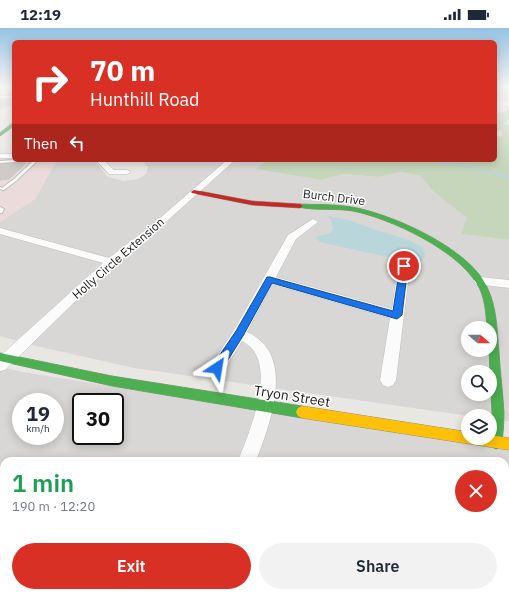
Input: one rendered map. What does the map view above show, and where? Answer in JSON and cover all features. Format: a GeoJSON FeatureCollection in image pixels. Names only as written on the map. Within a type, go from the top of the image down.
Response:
{"type":"FeatureCollection","features":[{"type":"Feature","properties":{"kind":"street"},"geometry":{"type":"LineString","coordinates":[[0,135],[9,120]]}},
{"type":"Feature","properties":{"kind":"street"},"geometry":{"type":"LineString","coordinates":[[0,156],[12,156]]}},
{"type":"Feature","properties":{"kind":"street"},"geometry":{"type":"LineString","coordinates":[[102,162],[112,172],[127,172]]}},
{"type":"Feature","properties":{"kind":"street","name":"Holly Circle Extension"},"geometry":{"type":"LineString","coordinates":[[2,360],[111,262],[155,227],[229,162]]}},
{"type":"Feature","properties":{"kind":"street","name":"Burch Drive"},"geometry":{"type":"LineString","coordinates":[[194,192],[252,203],[341,207],[382,217],[413,229],[450,252],[480,281],[489,304],[498,413],[497,428]]}},
{"type":"Feature","properties":{"kind":"street"},"geometry":{"type":"LineString","coordinates":[[217,368],[239,334],[292,237],[313,222]]}},
{"type":"Feature","properties":{"kind":"street"},"geometry":{"type":"LineString","coordinates":[[0,231],[111,262]]}},
{"type":"Feature","properties":{"kind":"street"},"geometry":{"type":"LineString","coordinates":[[388,380],[404,266]]}},
{"type":"Feature","properties":{"kind":"street"},"geometry":{"type":"LineString","coordinates":[[270,279],[397,315]]}},
{"type":"Feature","properties":{"kind":"street"},"geometry":{"type":"LineString","coordinates":[[480,281],[509,284]]}},
{"type":"Feature","properties":{"kind":"street"},"geometry":{"type":"LineString","coordinates":[[239,334],[250,340],[264,354],[270,380],[259,429],[248,457]]}},
{"type":"Feature","properties":{"kind":"street","name":"Tryon Street"},"geometry":{"type":"LineString","coordinates":[[2,360],[120,383],[461,437]]}},
{"type":"Feature","properties":{"kind":"street","name":"Tryon Street"},"geometry":{"type":"LineString","coordinates":[[497,443],[509,444]]}},
{"type":"Feature","properties":{"kind":"lane"},"geometry":{"type":"LineString","coordinates":[[0,162],[12,161]]}},
{"type":"Feature","properties":{"kind":"lane"},"geometry":{"type":"LineString","coordinates":[[0,188],[2,189],[15,180],[34,162]]}},
{"type":"Feature","properties":{"kind":"lane"},"geometry":{"type":"LineString","coordinates":[[0,208],[2,209],[0,212]]}},
{"type":"Feature","properties":{"kind":"shaded area"},"geometry":{"type":"Polygon","coordinates":[[[0,154],[12,154],[12,162],[56,162],[35,199],[0,222],[0,154]]]}},
{"type":"Feature","properties":{"kind":"shaded area"},"geometry":{"type":"Polygon","coordinates":[[[56,162],[96,162],[108,177],[123,181],[138,179],[146,174],[148,167],[143,162],[265,162],[257,169],[321,180],[344,174],[378,177],[401,172],[421,176],[433,191],[468,218],[461,234],[509,240],[509,422],[497,418],[497,409],[461,409],[461,415],[134,368],[32,345],[0,336],[0,222],[35,199],[56,162]]]}},
{"type":"Feature","properties":{"kind":"shaded area"},"geometry":{"type":"Polygon","coordinates":[[[0,367],[23,372],[461,442],[461,445],[478,445],[509,450],[509,457],[0,457],[0,367]]]}},
{"type":"Feature","properties":{"kind":"green space"},"geometry":{"type":"Polygon","coordinates":[[[497,114],[509,114],[509,120],[504,124],[509,125],[509,240],[461,234],[467,218],[433,191],[421,176],[401,172],[378,177],[344,174],[321,180],[256,169],[265,162],[497,162],[497,136],[501,137],[502,131],[497,130],[497,114]]]}},
{"type":"Feature","properties":{"kind":"water"},"geometry":{"type":"Polygon","coordinates":[[[327,216],[349,220],[409,240],[424,248],[425,257],[419,264],[320,242],[315,237],[330,233],[333,229],[331,220],[327,216]]]}},
{"type":"Feature","properties":{"kind":"building"},"geometry":{"type":"Polygon","coordinates":[[[26,163],[9,179],[0,180],[0,164],[26,163]]]}},
{"type":"Feature","properties":{"kind":"waterway"},"geometry":{"type":"LineString","coordinates":[[444,162],[509,177]]}},
{"type":"Feature","properties":{"kind":"traffic: fast"},"geometry":{"type":"LineString","coordinates":[[0,135],[12,126]]}},
{"type":"Feature","properties":{"kind":"traffic: fast"},"geometry":{"type":"LineString","coordinates":[[300,206],[351,209],[385,218],[422,235],[439,245],[469,269],[480,281],[486,293],[491,315],[498,413],[497,428]]}},
{"type":"Feature","properties":{"kind":"traffic: fast"},"geometry":{"type":"LineString","coordinates":[[0,357],[112,381],[302,412]]}},
{"type":"Feature","properties":{"kind":"traffic: slow"},"geometry":{"type":"LineString","coordinates":[[302,412],[509,444]]}},
{"type":"Feature","properties":{"kind":"traffic: jam"},"geometry":{"type":"LineString","coordinates":[[194,192],[252,203],[300,206]]}},
{"type":"Feature","properties":{"kind":"route"},"geometry":{"type":"LineString","coordinates":[[217,368],[239,334],[270,279],[397,315],[404,266]]}}]}
